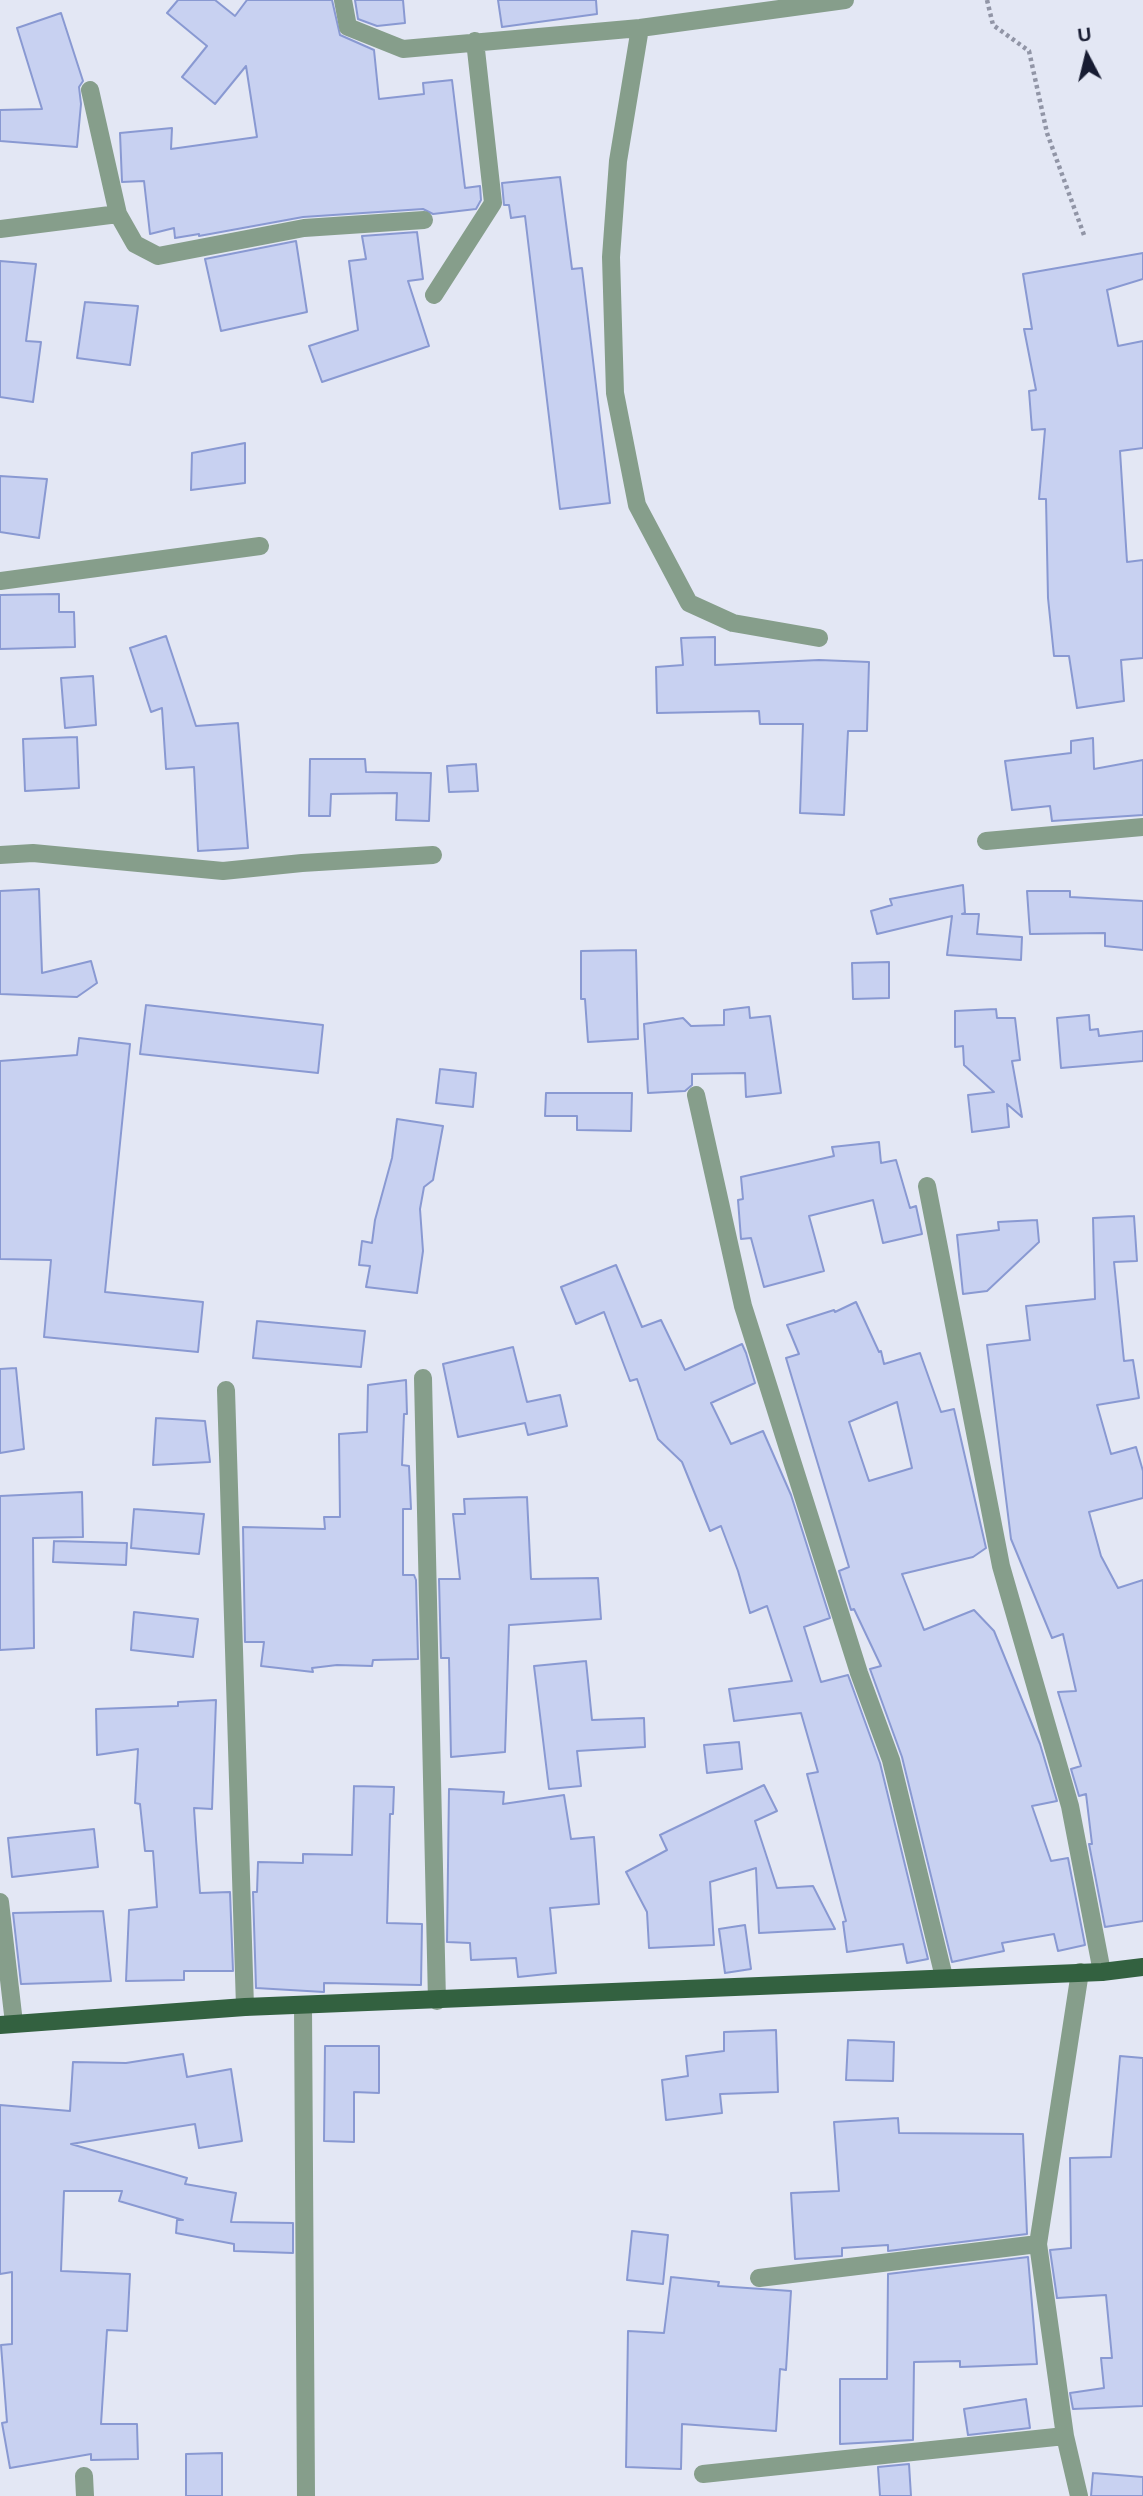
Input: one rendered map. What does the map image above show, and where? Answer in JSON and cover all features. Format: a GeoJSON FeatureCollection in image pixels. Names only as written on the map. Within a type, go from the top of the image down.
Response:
{"type":"FeatureCollection","features":[{"type":"Feature","properties":{"kind":"main road"},"geometry":{"type":"LineString","coordinates":[[7,2024],[245,2007],[1102,1972],[1143,1967]]}},
{"type":"Feature","properties":{"kind":"street"},"geometry":{"type":"LineString","coordinates":[[343,0],[348,27],[403,49],[640,28],[845,0]]}},
{"type":"Feature","properties":{"kind":"street"},"geometry":{"type":"LineString","coordinates":[[640,28],[618,161],[611,257],[615,393],[637,505],[689,603],[733,623],[820,638]]}},
{"type":"Feature","properties":{"kind":"street"},"geometry":{"type":"LineString","coordinates":[[434,295],[493,203],[475,41]]}},
{"type":"Feature","properties":{"kind":"street"},"geometry":{"type":"LineString","coordinates":[[90,90],[118,214],[135,243],[158,256],[304,228],[424,220]]}},
{"type":"Feature","properties":{"kind":"street"},"geometry":{"type":"LineString","coordinates":[[0,229],[118,214]]}},
{"type":"Feature","properties":{"kind":"street"},"geometry":{"type":"LineString","coordinates":[[0,581],[260,546]]}},
{"type":"Feature","properties":{"kind":"street"},"geometry":{"type":"LineString","coordinates":[[986,841],[1143,827]]}},
{"type":"Feature","properties":{"kind":"street"},"geometry":{"type":"LineString","coordinates":[[0,855],[33,853],[223,872],[302,863],[433,855]]}},
{"type":"Feature","properties":{"kind":"street"},"geometry":{"type":"LineString","coordinates":[[696,1095],[743,1306],[859,1673],[891,1760],[944,1977]]}},
{"type":"Feature","properties":{"kind":"street"},"geometry":{"type":"LineString","coordinates":[[927,1186],[1000,1566],[1067,1791],[1102,1972]]}},
{"type":"Feature","properties":{"kind":"street"},"geometry":{"type":"LineString","coordinates":[[423,1378],[437,2001]]}},
{"type":"Feature","properties":{"kind":"street"},"geometry":{"type":"LineString","coordinates":[[226,1390],[245,2007]]}},
{"type":"Feature","properties":{"kind":"street"},"geometry":{"type":"LineString","coordinates":[[0,1902],[7,2024]]}},
{"type":"Feature","properties":{"kind":"street"},"geometry":{"type":"LineString","coordinates":[[1079,2496],[1065,2436],[1038,2244],[1080,1972]]}},
{"type":"Feature","properties":{"kind":"street"},"geometry":{"type":"LineString","coordinates":[[303,2006],[306,2496]]}},
{"type":"Feature","properties":{"kind":"street"},"geometry":{"type":"LineString","coordinates":[[759,2277],[1038,2244]]}},
{"type":"Feature","properties":{"kind":"street"},"geometry":{"type":"LineString","coordinates":[[703,2474],[1065,2436]]}},
{"type":"Feature","properties":{"kind":"street"},"geometry":{"type":"LineString","coordinates":[[84,2476],[85,2496]]}},
{"type":"Feature","properties":{"kind":"path"},"geometry":{"type":"LineString","coordinates":[[987,0],[993,25],[1029,51],[1047,133],[1084,235]]}},
{"type":"Feature","properties":{"kind":"building"},"geometry":{"type":"Polygon","coordinates":[[[178,0],[215,0],[235,16],[247,0],[332,0],[340,35],[374,50],[379,99],[424,94],[423,83],[452,80],[465,188],[480,186],[481,200],[476,209],[433,214],[423,209],[303,217],[175,238],[174,228],[150,234],[144,181],[122,182],[120,133],[172,128],[171,149],[257,137],[246,66],[215,104],[182,77],[207,46],[167,13],[178,0]]]}},
{"type":"Feature","properties":{"kind":"building"},"geometry":{"type":"Polygon","coordinates":[[[355,0],[403,0],[405,23],[377,26],[358,19],[355,0]]]}},
{"type":"Feature","properties":{"kind":"building"},"geometry":{"type":"Polygon","coordinates":[[[498,0],[596,0],[597,14],[502,27],[498,0]]]}},
{"type":"Feature","properties":{"kind":"building"},"geometry":{"type":"Polygon","coordinates":[[[61,13],[83,81],[79,87],[81,104],[77,147],[0,141],[0,110],[42,109],[17,28],[61,13]]]}},
{"type":"Feature","properties":{"kind":"building"},"geometry":{"type":"Polygon","coordinates":[[[560,177],[572,269],[582,268],[610,503],[560,509],[525,216],[511,218],[509,205],[504,205],[502,183],[560,177]]]}},
{"type":"Feature","properties":{"kind":"building"},"geometry":{"type":"Polygon","coordinates":[[[417,232],[423,279],[408,281],[429,346],[322,382],[309,346],[358,330],[349,261],[366,259],[362,236],[417,232]]]}},
{"type":"Feature","properties":{"kind":"building"},"geometry":{"type":"Polygon","coordinates":[[[296,241],[307,312],[221,331],[205,259],[296,241]]]}},
{"type":"Feature","properties":{"kind":"building"},"geometry":{"type":"Polygon","coordinates":[[[1143,253],[1143,279],[1107,290],[1118,346],[1143,341],[1143,448],[1120,451],[1127,562],[1143,560],[1143,658],[1121,660],[1124,701],[1077,708],[1069,656],[1054,656],[1048,598],[1046,499],[1039,499],[1045,429],[1032,430],[1029,391],[1036,390],[1024,329],[1032,329],[1023,274],[1143,253]]]}},
{"type":"Feature","properties":{"kind":"building"},"geometry":{"type":"Polygon","coordinates":[[[0,261],[36,264],[26,341],[41,342],[33,402],[0,397],[0,261]]]}},
{"type":"Feature","properties":{"kind":"building"},"geometry":{"type":"Polygon","coordinates":[[[85,302],[138,306],[130,365],[77,358],[85,302]]]}},
{"type":"Feature","properties":{"kind":"building"},"geometry":{"type":"Polygon","coordinates":[[[245,443],[245,483],[191,490],[192,453],[245,443]]]}},
{"type":"Feature","properties":{"kind":"building"},"geometry":{"type":"Polygon","coordinates":[[[0,476],[47,479],[39,538],[0,532],[0,476]]]}},
{"type":"Feature","properties":{"kind":"building"},"geometry":{"type":"Polygon","coordinates":[[[59,594],[59,612],[74,612],[75,647],[0,649],[0,595],[59,594]]]}},
{"type":"Feature","properties":{"kind":"building"},"geometry":{"type":"Polygon","coordinates":[[[166,636],[196,726],[238,723],[248,848],[198,851],[194,767],[166,769],[162,708],[151,712],[130,648],[166,636]]]}},
{"type":"Feature","properties":{"kind":"building"},"geometry":{"type":"Polygon","coordinates":[[[715,637],[715,665],[819,660],[869,662],[867,731],[848,731],[844,815],[800,813],[803,724],[760,724],[759,711],[657,713],[656,667],[683,665],[681,638],[715,637]]]}},
{"type":"Feature","properties":{"kind":"building"},"geometry":{"type":"Polygon","coordinates":[[[93,676],[96,725],[65,728],[61,678],[93,676]]]}},
{"type":"Feature","properties":{"kind":"building"},"geometry":{"type":"Polygon","coordinates":[[[77,737],[79,788],[25,791],[23,739],[77,737]]]}},
{"type":"Feature","properties":{"kind":"building"},"geometry":{"type":"Polygon","coordinates":[[[1093,738],[1094,769],[1143,760],[1143,815],[1052,821],[1050,806],[1012,810],[1005,761],[1071,753],[1071,741],[1093,738]]]}},
{"type":"Feature","properties":{"kind":"building"},"geometry":{"type":"Polygon","coordinates":[[[310,759],[365,759],[366,772],[431,773],[429,821],[396,820],[397,793],[331,794],[330,816],[309,816],[310,759]]]}},
{"type":"Feature","properties":{"kind":"building"},"geometry":{"type":"Polygon","coordinates":[[[476,764],[478,791],[449,792],[447,766],[476,764]]]}},
{"type":"Feature","properties":{"kind":"building"},"geometry":{"type":"Polygon","coordinates":[[[963,885],[965,913],[962,914],[979,914],[977,934],[1022,937],[1021,960],[947,955],[952,916],[877,934],[871,911],[892,905],[890,899],[963,885]]]}},
{"type":"Feature","properties":{"kind":"building"},"geometry":{"type":"Polygon","coordinates":[[[39,889],[42,973],[91,961],[97,983],[77,997],[0,994],[0,891],[39,889]]]}},
{"type":"Feature","properties":{"kind":"building"},"geometry":{"type":"Polygon","coordinates":[[[1027,891],[1070,891],[1070,897],[1143,901],[1143,950],[1105,946],[1105,933],[1030,934],[1027,891]]]}},
{"type":"Feature","properties":{"kind":"building"},"geometry":{"type":"Polygon","coordinates":[[[636,950],[638,1039],[588,1042],[585,999],[581,999],[581,951],[636,950]]]}},
{"type":"Feature","properties":{"kind":"building"},"geometry":{"type":"Polygon","coordinates":[[[889,962],[889,998],[853,999],[852,963],[889,962]]]}},
{"type":"Feature","properties":{"kind":"building"},"geometry":{"type":"Polygon","coordinates":[[[146,1005],[323,1025],[318,1073],[140,1054],[146,1005]]]}},
{"type":"Feature","properties":{"kind":"building"},"geometry":{"type":"Polygon","coordinates":[[[749,1007],[750,1018],[770,1016],[781,1093],[746,1097],[745,1073],[692,1074],[692,1085],[685,1091],[648,1093],[644,1024],[683,1018],[691,1026],[724,1025],[724,1010],[749,1007]]]}},
{"type":"Feature","properties":{"kind":"building"},"geometry":{"type":"Polygon","coordinates":[[[996,1009],[997,1018],[1015,1018],[1020,1060],[1012,1061],[1022,1117],[1007,1104],[1009,1127],[972,1132],[968,1095],[994,1092],[964,1065],[963,1046],[955,1047],[955,1011],[996,1009]]]}},
{"type":"Feature","properties":{"kind":"building"},"geometry":{"type":"Polygon","coordinates":[[[1089,1015],[1090,1030],[1098,1029],[1099,1036],[1143,1031],[1143,1061],[1061,1068],[1057,1018],[1089,1015]]]}},
{"type":"Feature","properties":{"kind":"building"},"geometry":{"type":"Polygon","coordinates":[[[79,1038],[130,1044],[105,1292],[203,1302],[198,1352],[44,1337],[51,1260],[0,1259],[0,1061],[77,1055],[79,1038]]]}},
{"type":"Feature","properties":{"kind":"building"},"geometry":{"type":"Polygon","coordinates":[[[440,1069],[476,1073],[473,1107],[436,1103],[440,1069]]]}},
{"type":"Feature","properties":{"kind":"building"},"geometry":{"type":"Polygon","coordinates":[[[546,1093],[632,1093],[631,1131],[577,1130],[577,1116],[545,1116],[546,1093]]]}},
{"type":"Feature","properties":{"kind":"building"},"geometry":{"type":"Polygon","coordinates":[[[397,1119],[443,1126],[433,1180],[424,1187],[420,1209],[423,1251],[417,1293],[366,1287],[370,1266],[359,1265],[362,1241],[372,1243],[375,1220],[392,1158],[397,1119]]]}},
{"type":"Feature","properties":{"kind":"building"},"geometry":{"type":"Polygon","coordinates":[[[879,1142],[881,1163],[896,1160],[910,1208],[916,1206],[922,1234],[883,1243],[873,1200],[809,1216],[824,1271],[764,1287],[751,1238],[741,1239],[738,1200],[743,1199],[741,1177],[834,1156],[832,1147],[879,1142]]]}},
{"type":"Feature","properties":{"kind":"building"},"geometry":{"type":"Polygon","coordinates":[[[1134,1216],[1137,1261],[1114,1262],[1124,1361],[1133,1360],[1139,1398],[1097,1405],[1111,1454],[1136,1447],[1143,1471],[1143,1498],[1089,1512],[1101,1556],[1118,1588],[1143,1580],[1143,1921],[1105,1927],[1089,1844],[1092,1844],[1086,1794],[1079,1796],[1071,1769],[1081,1766],[1058,1692],[1076,1691],[1063,1634],[1052,1638],[1011,1539],[987,1345],[1030,1340],[1026,1306],[1095,1299],[1093,1218],[1134,1216]]]}},
{"type":"Feature","properties":{"kind":"building"},"geometry":{"type":"Polygon","coordinates":[[[1037,1220],[1039,1242],[987,1291],[963,1294],[957,1235],[999,1230],[998,1222],[1037,1220]]]}},
{"type":"Feature","properties":{"kind":"building"},"geometry":{"type":"Polygon","coordinates":[[[616,1265],[642,1327],[661,1320],[685,1370],[742,1344],[755,1383],[711,1403],[731,1444],[763,1431],[791,1495],[830,1618],[804,1627],[821,1682],[848,1675],[880,1763],[928,1959],[907,1963],[903,1944],[847,1952],[843,1922],[846,1921],[807,1774],[818,1772],[801,1713],[734,1721],[729,1689],[792,1681],[767,1606],[750,1613],[721,1526],[710,1531],[682,1462],[658,1439],[637,1379],[630,1381],[604,1312],[576,1324],[561,1287],[616,1265]]]}},
{"type":"Feature","properties":{"kind":"building"},"geometry":{"type":"Polygon","coordinates":[[[856,1302],[879,1352],[881,1351],[884,1364],[920,1353],[941,1412],[954,1409],[986,1548],[973,1557],[902,1574],[924,1630],[974,1610],[994,1631],[1040,1744],[1057,1801],[1032,1806],[1051,1861],[1068,1858],[1085,1945],[1058,1951],[1054,1934],[1002,1943],[1004,1951],[952,1962],[902,1757],[870,1669],[881,1666],[854,1609],[851,1610],[839,1571],[849,1567],[786,1358],[799,1354],[787,1325],[834,1310],[835,1312],[856,1302]],[[897,1402],[849,1422],[869,1481],[912,1468],[897,1402]]]}},
{"type":"Feature","properties":{"kind":"building"},"geometry":{"type":"Polygon","coordinates":[[[257,1321],[365,1331],[361,1367],[253,1358],[257,1321]]]}},
{"type":"Feature","properties":{"kind":"building"},"geometry":{"type":"Polygon","coordinates":[[[513,1347],[527,1402],[560,1395],[567,1426],[528,1435],[525,1423],[458,1437],[443,1364],[513,1347]]]}},
{"type":"Feature","properties":{"kind":"building"},"geometry":{"type":"Polygon","coordinates":[[[16,1368],[24,1449],[0,1453],[0,1369],[16,1368]]]}},
{"type":"Feature","properties":{"kind":"building"},"geometry":{"type":"Polygon","coordinates":[[[406,1380],[407,1414],[404,1414],[402,1465],[409,1466],[411,1509],[403,1509],[403,1575],[414,1575],[416,1580],[418,1659],[373,1660],[372,1666],[337,1665],[312,1668],[313,1672],[261,1666],[264,1642],[245,1642],[243,1527],[325,1529],[324,1517],[340,1517],[339,1434],[367,1432],[368,1385],[406,1380]]]}},
{"type":"Feature","properties":{"kind":"building"},"geometry":{"type":"Polygon","coordinates":[[[156,1418],[205,1421],[210,1462],[153,1465],[156,1418]]]}},
{"type":"Feature","properties":{"kind":"building"},"geometry":{"type":"Polygon","coordinates":[[[82,1492],[83,1537],[33,1538],[34,1648],[0,1650],[0,1496],[82,1492]]]}},
{"type":"Feature","properties":{"kind":"building"},"geometry":{"type":"Polygon","coordinates":[[[527,1497],[531,1579],[598,1578],[601,1619],[509,1625],[505,1752],[451,1757],[449,1658],[441,1658],[439,1579],[460,1579],[453,1514],[465,1514],[464,1499],[527,1497]]]}},
{"type":"Feature","properties":{"kind":"building"},"geometry":{"type":"Polygon","coordinates":[[[134,1509],[204,1514],[199,1554],[131,1548],[134,1509]]]}},
{"type":"Feature","properties":{"kind":"building"},"geometry":{"type":"Polygon","coordinates":[[[54,1541],[127,1543],[126,1565],[53,1562],[54,1541]]]}},
{"type":"Feature","properties":{"kind":"building"},"geometry":{"type":"Polygon","coordinates":[[[134,1612],[198,1619],[193,1657],[131,1650],[134,1612]]]}},
{"type":"Feature","properties":{"kind":"building"},"geometry":{"type":"Polygon","coordinates":[[[586,1661],[592,1720],[644,1718],[645,1747],[577,1751],[581,1786],[549,1789],[534,1666],[586,1661]]]}},
{"type":"Feature","properties":{"kind":"building"},"geometry":{"type":"Polygon","coordinates":[[[216,1700],[212,1809],[194,1808],[200,1893],[230,1892],[233,1971],[184,1971],[184,1980],[126,1981],[129,1910],[157,1907],[153,1851],[145,1851],[140,1804],[135,1803],[138,1749],[97,1755],[96,1709],[178,1706],[178,1702],[216,1700]]]}},
{"type":"Feature","properties":{"kind":"building"},"geometry":{"type":"Polygon","coordinates":[[[739,1742],[742,1769],[707,1773],[704,1745],[739,1742]]]}},
{"type":"Feature","properties":{"kind":"building"},"geometry":{"type":"Polygon","coordinates":[[[764,1785],[777,1811],[755,1821],[777,1888],[813,1886],[835,1929],[759,1933],[756,1868],[710,1882],[714,1945],[649,1948],[647,1912],[626,1872],[667,1850],[660,1835],[764,1785]]]}},
{"type":"Feature","properties":{"kind":"building"},"geometry":{"type":"Polygon","coordinates":[[[354,1786],[394,1787],[393,1814],[390,1814],[387,1923],[422,1924],[421,1985],[324,1983],[324,1992],[256,1988],[253,1892],[257,1892],[258,1862],[303,1863],[303,1854],[352,1855],[354,1786]]]}},
{"type":"Feature","properties":{"kind":"building"},"geometry":{"type":"Polygon","coordinates":[[[449,1789],[504,1792],[503,1804],[564,1795],[571,1839],[594,1837],[599,1904],[550,1908],[556,1973],[518,1977],[516,1958],[471,1960],[470,1943],[447,1942],[449,1789]]]}},
{"type":"Feature","properties":{"kind":"building"},"geometry":{"type":"Polygon","coordinates":[[[94,1829],[98,1867],[12,1877],[8,1838],[94,1829]]]}},
{"type":"Feature","properties":{"kind":"building"},"geometry":{"type":"Polygon","coordinates":[[[103,1911],[111,1981],[21,1984],[13,1913],[103,1911]]]}},
{"type":"Feature","properties":{"kind":"building"},"geometry":{"type":"Polygon","coordinates":[[[745,1925],[751,1969],[725,1973],[719,1929],[745,1925]]]}},
{"type":"Feature","properties":{"kind":"building"},"geometry":{"type":"Polygon","coordinates":[[[776,2030],[778,2092],[720,2094],[722,2113],[666,2120],[662,2080],[688,2076],[686,2056],[724,2051],[724,2032],[776,2030]]]}},
{"type":"Feature","properties":{"kind":"building"},"geometry":{"type":"Polygon","coordinates":[[[848,2040],[894,2042],[893,2081],[846,2080],[848,2040]]]}},
{"type":"Feature","properties":{"kind":"building"},"geometry":{"type":"Polygon","coordinates":[[[325,2046],[379,2046],[379,2093],[354,2092],[354,2142],[324,2141],[325,2046]]]}},
{"type":"Feature","properties":{"kind":"building"},"geometry":{"type":"Polygon","coordinates":[[[183,2054],[187,2077],[231,2069],[242,2141],[199,2148],[195,2124],[71,2144],[187,2178],[185,2184],[236,2193],[231,2222],[293,2223],[293,2253],[234,2251],[234,2244],[176,2233],[177,2220],[183,2220],[119,2201],[122,2191],[64,2191],[61,2271],[130,2274],[127,2331],[107,2330],[101,2424],[137,2424],[138,2459],[91,2460],[91,2454],[10,2468],[2,2423],[7,2422],[1,2345],[12,2344],[12,2272],[0,2274],[0,2105],[70,2111],[73,2062],[126,2063],[183,2054]]]}},
{"type":"Feature","properties":{"kind":"building"},"geometry":{"type":"Polygon","coordinates":[[[1120,2056],[1143,2058],[1143,2406],[1073,2409],[1070,2393],[1104,2388],[1101,2358],[1112,2358],[1106,2295],[1057,2298],[1050,2250],[1071,2248],[1070,2158],[1111,2157],[1120,2056]]]}},
{"type":"Feature","properties":{"kind":"building"},"geometry":{"type":"Polygon","coordinates":[[[898,2118],[899,2133],[1023,2134],[1027,2234],[888,2251],[888,2245],[842,2248],[842,2256],[795,2259],[791,2193],[839,2191],[834,2122],[898,2118]]]}},
{"type":"Feature","properties":{"kind":"building"},"geometry":{"type":"Polygon","coordinates":[[[632,2231],[668,2235],[663,2284],[627,2280],[632,2231]]]}},
{"type":"Feature","properties":{"kind":"building"},"geometry":{"type":"Polygon","coordinates":[[[1028,2257],[1037,2364],[960,2367],[960,2361],[914,2362],[913,2440],[840,2444],[840,2379],[887,2379],[888,2274],[1028,2257]]]}},
{"type":"Feature","properties":{"kind":"building"},"geometry":{"type":"Polygon","coordinates":[[[671,2277],[719,2282],[718,2286],[791,2291],[786,2370],[780,2369],[776,2431],[682,2424],[681,2469],[626,2467],[628,2331],[664,2333],[671,2277]]]}},
{"type":"Feature","properties":{"kind":"building"},"geometry":{"type":"Polygon","coordinates":[[[1026,2399],[1030,2428],[968,2435],[964,2409],[1026,2399]]]}},
{"type":"Feature","properties":{"kind":"building"},"geometry":{"type":"Polygon","coordinates":[[[222,2453],[222,2496],[186,2496],[186,2454],[222,2453]]]}},
{"type":"Feature","properties":{"kind":"building"},"geometry":{"type":"Polygon","coordinates":[[[909,2464],[911,2496],[880,2496],[878,2467],[909,2464]]]}},
{"type":"Feature","properties":{"kind":"building"},"geometry":{"type":"Polygon","coordinates":[[[1093,2473],[1143,2477],[1143,2496],[1091,2496],[1093,2473]]]}}]}
